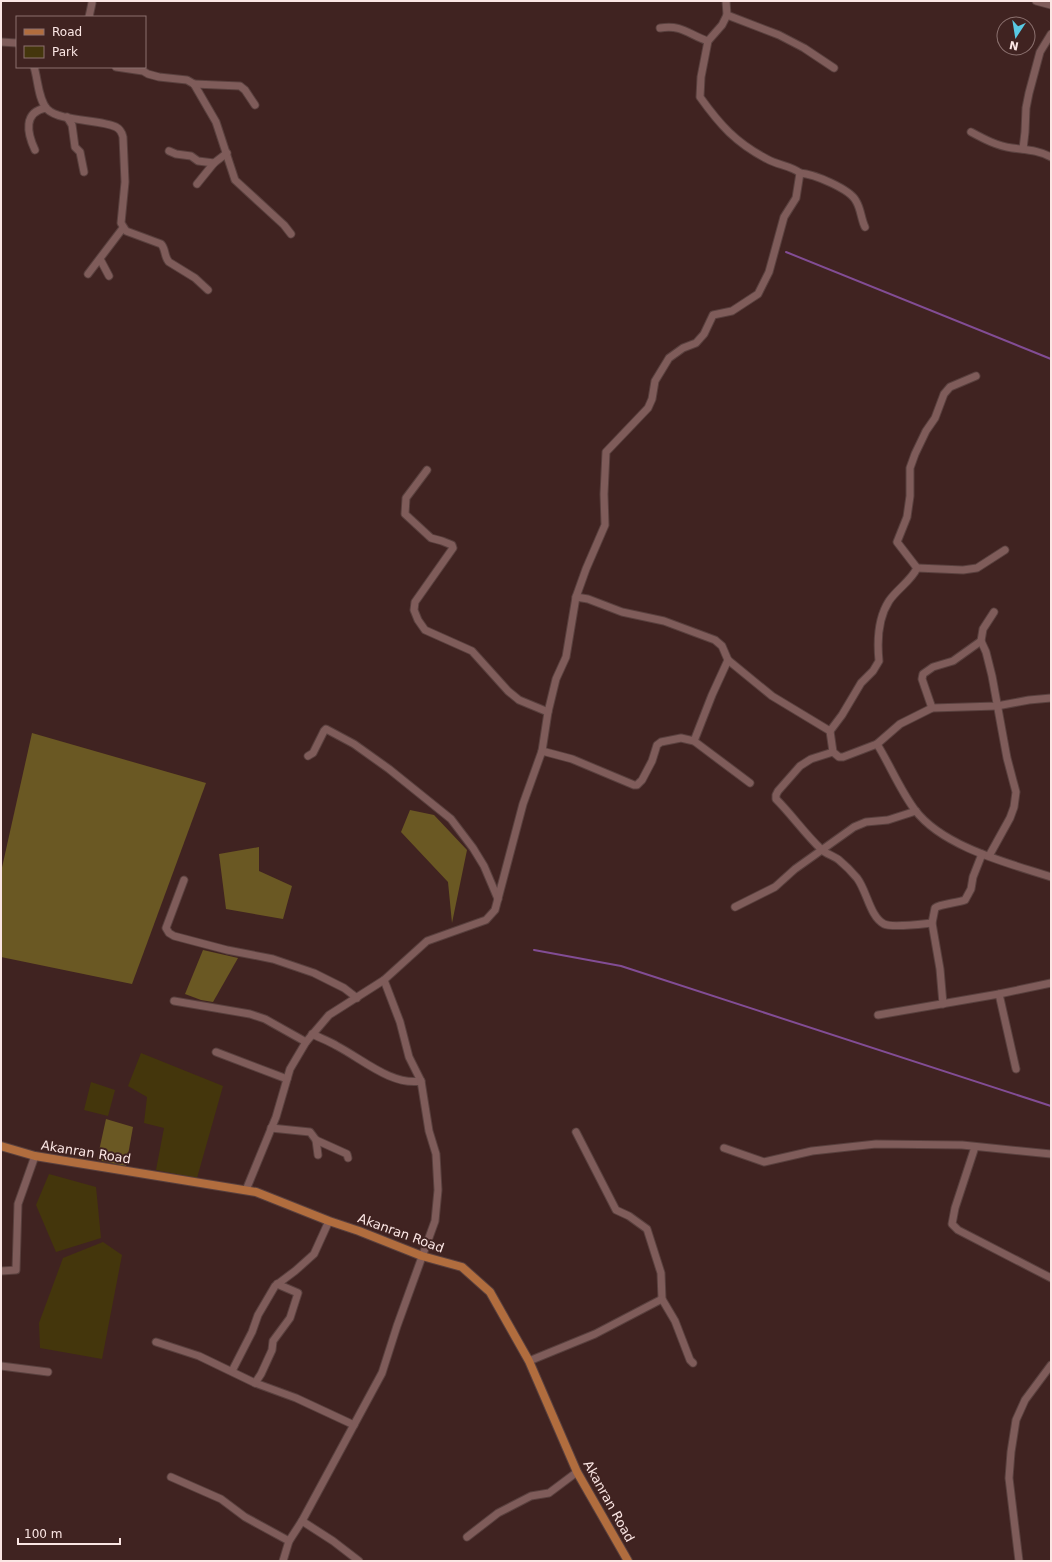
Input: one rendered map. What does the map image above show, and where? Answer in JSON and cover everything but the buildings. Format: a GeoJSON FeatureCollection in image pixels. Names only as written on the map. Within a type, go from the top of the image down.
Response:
{"type":"FeatureCollection","features":[{"type":"Feature","properties":{"kind":"main road","name":"Akanran Road"},"geometry":{"type":"LineString","coordinates":[[1,1146],[35,1156],[256,1192],[422,1256],[462,1267],[490,1292],[529,1361],[577,1472],[628,1561]]}},
{"type":"Feature","properties":{"kind":"street"},"geometry":{"type":"LineString","coordinates":[[726,1],[727,14],[722,25],[708,41],[701,77],[700,97],[723,128],[744,145],[768,160],[800,174],[807,174],[824,181],[856,199],[865,227]]}},
{"type":"Feature","properties":{"kind":"street"},"geometry":{"type":"LineString","coordinates":[[1036,1],[1051,5]]}},
{"type":"Feature","properties":{"kind":"street"},"geometry":{"type":"LineString","coordinates":[[89,16],[92,3]]}},
{"type":"Feature","properties":{"kind":"street"},"geometry":{"type":"LineString","coordinates":[[727,14],[779,35],[804,48],[834,68]]}},
{"type":"Feature","properties":{"kind":"street"},"geometry":{"type":"LineString","coordinates":[[660,28],[671,26],[680,28],[708,41]]}},
{"type":"Feature","properties":{"kind":"street"},"geometry":{"type":"LineString","coordinates":[[1023,149],[1026,108],[1029,93],[1040,52],[1051,34]]}},
{"type":"Feature","properties":{"kind":"street"},"geometry":{"type":"LineString","coordinates":[[1,42],[16,43]]}},
{"type":"Feature","properties":{"kind":"street"},"geometry":{"type":"LineString","coordinates":[[34,68],[41,97],[46,108],[53,113],[67,117],[117,127],[121,132],[123,137],[125,182],[121,224],[123,228],[126,231],[161,244],[169,262],[195,278],[208,290]]}},
{"type":"Feature","properties":{"kind":"street"},"geometry":{"type":"LineString","coordinates":[[121,68],[159,77],[187,80],[194,84],[240,86],[245,90],[255,105]]}},
{"type":"Feature","properties":{"kind":"street"},"geometry":{"type":"LineString","coordinates":[[194,84],[216,122],[235,180],[284,225],[291,234]]}},
{"type":"Feature","properties":{"kind":"street"},"geometry":{"type":"LineString","coordinates":[[35,150],[31,139],[29,118],[34,112],[46,108]]}},
{"type":"Feature","properties":{"kind":"street"},"geometry":{"type":"LineString","coordinates":[[67,117],[72,125],[75,147],[80,152],[84,172]]}},
{"type":"Feature","properties":{"kind":"street"},"geometry":{"type":"LineString","coordinates":[[971,132],[996,144],[1035,151],[1051,157]]}},
{"type":"Feature","properties":{"kind":"street"},"geometry":{"type":"LineString","coordinates":[[169,151],[176,154],[191,156],[198,161],[214,163]]}},
{"type":"Feature","properties":{"kind":"street"},"geometry":{"type":"LineString","coordinates":[[198,184],[214,163],[227,153]]}},
{"type":"Feature","properties":{"kind":"street"},"geometry":{"type":"LineString","coordinates":[[246,1190],[276,1117],[290,1069],[306,1042],[329,1014],[384,980],[427,941],[486,920],[496,910],[523,804],[542,751],[548,712],[556,679],[566,657],[576,597],[605,525],[604,494],[606,452],[648,408],[652,399],[655,381],[669,358],[683,348],[696,343],[704,334],[713,315],[732,311],[758,294],[769,272],[784,216],[796,198],[800,174]]}},
{"type":"Feature","properties":{"kind":"street"},"geometry":{"type":"LineString","coordinates":[[88,274],[123,228]]}},
{"type":"Feature","properties":{"kind":"street"},"geometry":{"type":"LineString","coordinates":[[100,259],[109,276]]}},
{"type":"Feature","properties":{"kind":"street"},"geometry":{"type":"LineString","coordinates":[[976,376],[950,387],[944,394],[935,418],[926,431],[915,454],[910,468],[910,496],[906,516],[897,542],[917,568],[963,570],[977,568],[1005,550]]}},
{"type":"Feature","properties":{"kind":"street"},"geometry":{"type":"LineString","coordinates":[[427,470],[406,498],[405,514],[431,538],[452,545],[453,548],[415,602],[414,610],[418,620],[428,632],[472,651],[508,691],[519,700],[548,712]]}},
{"type":"Feature","properties":{"kind":"street"},"geometry":{"type":"LineString","coordinates":[[917,568],[910,579],[889,601],[880,622],[878,652],[879,661],[861,683],[830,731],[833,752],[839,757],[843,757],[877,744],[900,724],[932,708],[997,706],[1029,700],[1051,698]]}},
{"type":"Feature","properties":{"kind":"street"},"geometry":{"type":"LineString","coordinates":[[576,597],[588,599],[622,612],[664,621],[715,640],[722,646],[728,660],[772,696],[830,731]]}},
{"type":"Feature","properties":{"kind":"street"},"geometry":{"type":"LineString","coordinates":[[943,1004],[940,969],[932,923],[935,908],[938,905],[953,904],[965,900],[968,896],[973,877],[985,855],[1010,818],[1014,807],[1016,792],[1007,758],[992,676],[986,652],[981,641],[983,629],[994,612]]}},
{"type":"Feature","properties":{"kind":"street"},"geometry":{"type":"LineString","coordinates":[[932,708],[922,679],[923,674],[933,667],[953,661],[981,641]]}},
{"type":"Feature","properties":{"kind":"street"},"geometry":{"type":"LineString","coordinates":[[694,741],[712,695],[728,660]]}},
{"type":"Feature","properties":{"kind":"street"},"geometry":{"type":"LineString","coordinates":[[308,756],[313,753],[324,731],[329,730],[354,744],[389,769],[451,819],[484,866],[498,899]]}},
{"type":"Feature","properties":{"kind":"street"},"geometry":{"type":"LineString","coordinates":[[542,751],[572,759],[637,785],[645,774],[656,745],[661,742],[681,738],[694,741],[750,783]]}},
{"type":"Feature","properties":{"kind":"street"},"geometry":{"type":"LineString","coordinates":[[877,744],[916,811],[936,831],[985,855],[1051,877]]}},
{"type":"Feature","properties":{"kind":"street"},"geometry":{"type":"LineString","coordinates":[[833,752],[811,759],[800,766],[775,797],[822,850],[839,860],[857,878],[867,895],[875,918],[884,924],[894,927],[908,924],[932,923]]}},
{"type":"Feature","properties":{"kind":"street"},"geometry":{"type":"LineString","coordinates":[[735,907],[775,887],[795,870],[854,826],[866,822],[888,820],[916,811]]}},
{"type":"Feature","properties":{"kind":"street"},"geometry":{"type":"LineString","coordinates":[[184,880],[166,928],[169,933],[174,936],[227,950],[287,963],[314,973],[344,988],[357,998]]}},
{"type":"Feature","properties":{"kind":"street"},"geometry":{"type":"LineString","coordinates":[[283,1561],[290,1541],[302,1522],[382,1373],[435,1221],[438,1190],[436,1154],[429,1131],[421,1081],[409,1057],[400,1022],[384,980]]}},
{"type":"Feature","properties":{"kind":"street"},"geometry":{"type":"LineString","coordinates":[[878,1015],[999,994],[1051,983]]}},
{"type":"Feature","properties":{"kind":"street"},"geometry":{"type":"LineString","coordinates":[[999,994],[1016,1069]]}},
{"type":"Feature","properties":{"kind":"street"},"geometry":{"type":"LineString","coordinates":[[174,1001],[265,1018],[306,1042]]}},
{"type":"Feature","properties":{"kind":"street"},"geometry":{"type":"LineString","coordinates":[[312,1034],[337,1046],[388,1076],[404,1082],[421,1081]]}},
{"type":"Feature","properties":{"kind":"street"},"geometry":{"type":"LineString","coordinates":[[216,1052],[287,1079]]}},
{"type":"Feature","properties":{"kind":"street"},"geometry":{"type":"LineString","coordinates":[[271,1128],[310,1132],[316,1140],[347,1154],[348,1158]]}},
{"type":"Feature","properties":{"kind":"street"},"geometry":{"type":"LineString","coordinates":[[576,1132],[616,1210],[629,1216],[647,1229],[661,1273],[662,1299],[675,1321],[690,1360],[694,1363]]}},
{"type":"Feature","properties":{"kind":"street"},"geometry":{"type":"LineString","coordinates":[[316,1140],[318,1155]]}},
{"type":"Feature","properties":{"kind":"street"},"geometry":{"type":"LineString","coordinates":[[724,1148],[764,1162],[812,1151],[876,1144],[975,1146],[1051,1154]]}},
{"type":"Feature","properties":{"kind":"street"},"geometry":{"type":"LineString","coordinates":[[975,1146],[955,1208],[952,1224],[958,1230],[1051,1278]]}},
{"type":"Feature","properties":{"kind":"street"},"geometry":{"type":"LineString","coordinates":[[1,1271],[16,1270],[18,1204],[35,1156]]}},
{"type":"Feature","properties":{"kind":"street"},"geometry":{"type":"LineString","coordinates":[[232,1371],[252,1332],[258,1315],[274,1286],[295,1271],[314,1254],[330,1221]]}},
{"type":"Feature","properties":{"kind":"street"},"geometry":{"type":"LineString","coordinates":[[255,1383],[261,1374],[272,1350],[273,1341],[290,1318],[298,1293],[277,1284]]}},
{"type":"Feature","properties":{"kind":"street"},"geometry":{"type":"LineString","coordinates":[[529,1361],[595,1334],[662,1299]]}},
{"type":"Feature","properties":{"kind":"street"},"geometry":{"type":"LineString","coordinates":[[156,1342],[199,1356],[255,1383],[296,1398],[354,1424]]}},
{"type":"Feature","properties":{"kind":"street"},"geometry":{"type":"LineString","coordinates":[[1019,1561],[1009,1478],[1016,1420],[1025,1400],[1051,1365]]}},
{"type":"Feature","properties":{"kind":"street"},"geometry":{"type":"LineString","coordinates":[[1,1366],[48,1372]]}},
{"type":"Feature","properties":{"kind":"street"},"geometry":{"type":"LineString","coordinates":[[467,1537],[498,1513],[531,1496],[549,1493],[577,1472]]}},
{"type":"Feature","properties":{"kind":"street"},"geometry":{"type":"LineString","coordinates":[[171,1477],[221,1499],[244,1517],[290,1541]]}},
{"type":"Feature","properties":{"kind":"street"},"geometry":{"type":"LineString","coordinates":[[302,1522],[333,1541],[359,1561]]}},
{"type":"Feature","properties":{"kind":"green space"},"geometry":{"type":"Polygon","coordinates":[[[141,1053],[223,1086],[197,1178],[156,1170],[164,1128],[144,1123],[147,1097],[128,1086],[141,1053]]]}},
{"type":"Feature","properties":{"kind":"green space"},"geometry":{"type":"Polygon","coordinates":[[[91,1082],[115,1090],[108,1116],[84,1110],[91,1082]]]}},
{"type":"Feature","properties":{"kind":"green space"},"geometry":{"type":"Polygon","coordinates":[[[49,1174],[96,1187],[101,1238],[56,1252],[36,1205],[49,1174]]]}},
{"type":"Feature","properties":{"kind":"green space"},"geometry":{"type":"Polygon","coordinates":[[[103,1242],[122,1255],[102,1359],[40,1348],[39,1323],[63,1258],[103,1242]]]}},
{"type":"Feature","properties":{"kind":"shaded area"},"geometry":{"type":"Polygon","coordinates":[[[32,733],[206,783],[132,984],[1,957],[1,872],[32,733]]]}},
{"type":"Feature","properties":{"kind":"shaded area"},"geometry":{"type":"Polygon","coordinates":[[[410,810],[434,815],[467,850],[452,923],[448,882],[401,832],[410,810]]]}},
{"type":"Feature","properties":{"kind":"shaded area"},"geometry":{"type":"Polygon","coordinates":[[[259,847],[259,871],[292,886],[283,919],[226,909],[219,854],[259,847]]]}},
{"type":"Feature","properties":{"kind":"shaded area"},"geometry":{"type":"Polygon","coordinates":[[[203,950],[238,958],[213,1002],[201,1000],[185,994],[203,950]]]}},
{"type":"Feature","properties":{"kind":"shaded area"},"geometry":{"type":"Polygon","coordinates":[[[106,1119],[133,1127],[126,1166],[97,1160],[106,1119]]]}},
{"type":"Feature","properties":{"kind":"waterway"},"geometry":{"type":"LineString","coordinates":[[786,252],[1051,359]]}},
{"type":"Feature","properties":{"kind":"waterway"},"geometry":{"type":"LineString","coordinates":[[534,950],[621,966],[1051,1106]]}}]}
